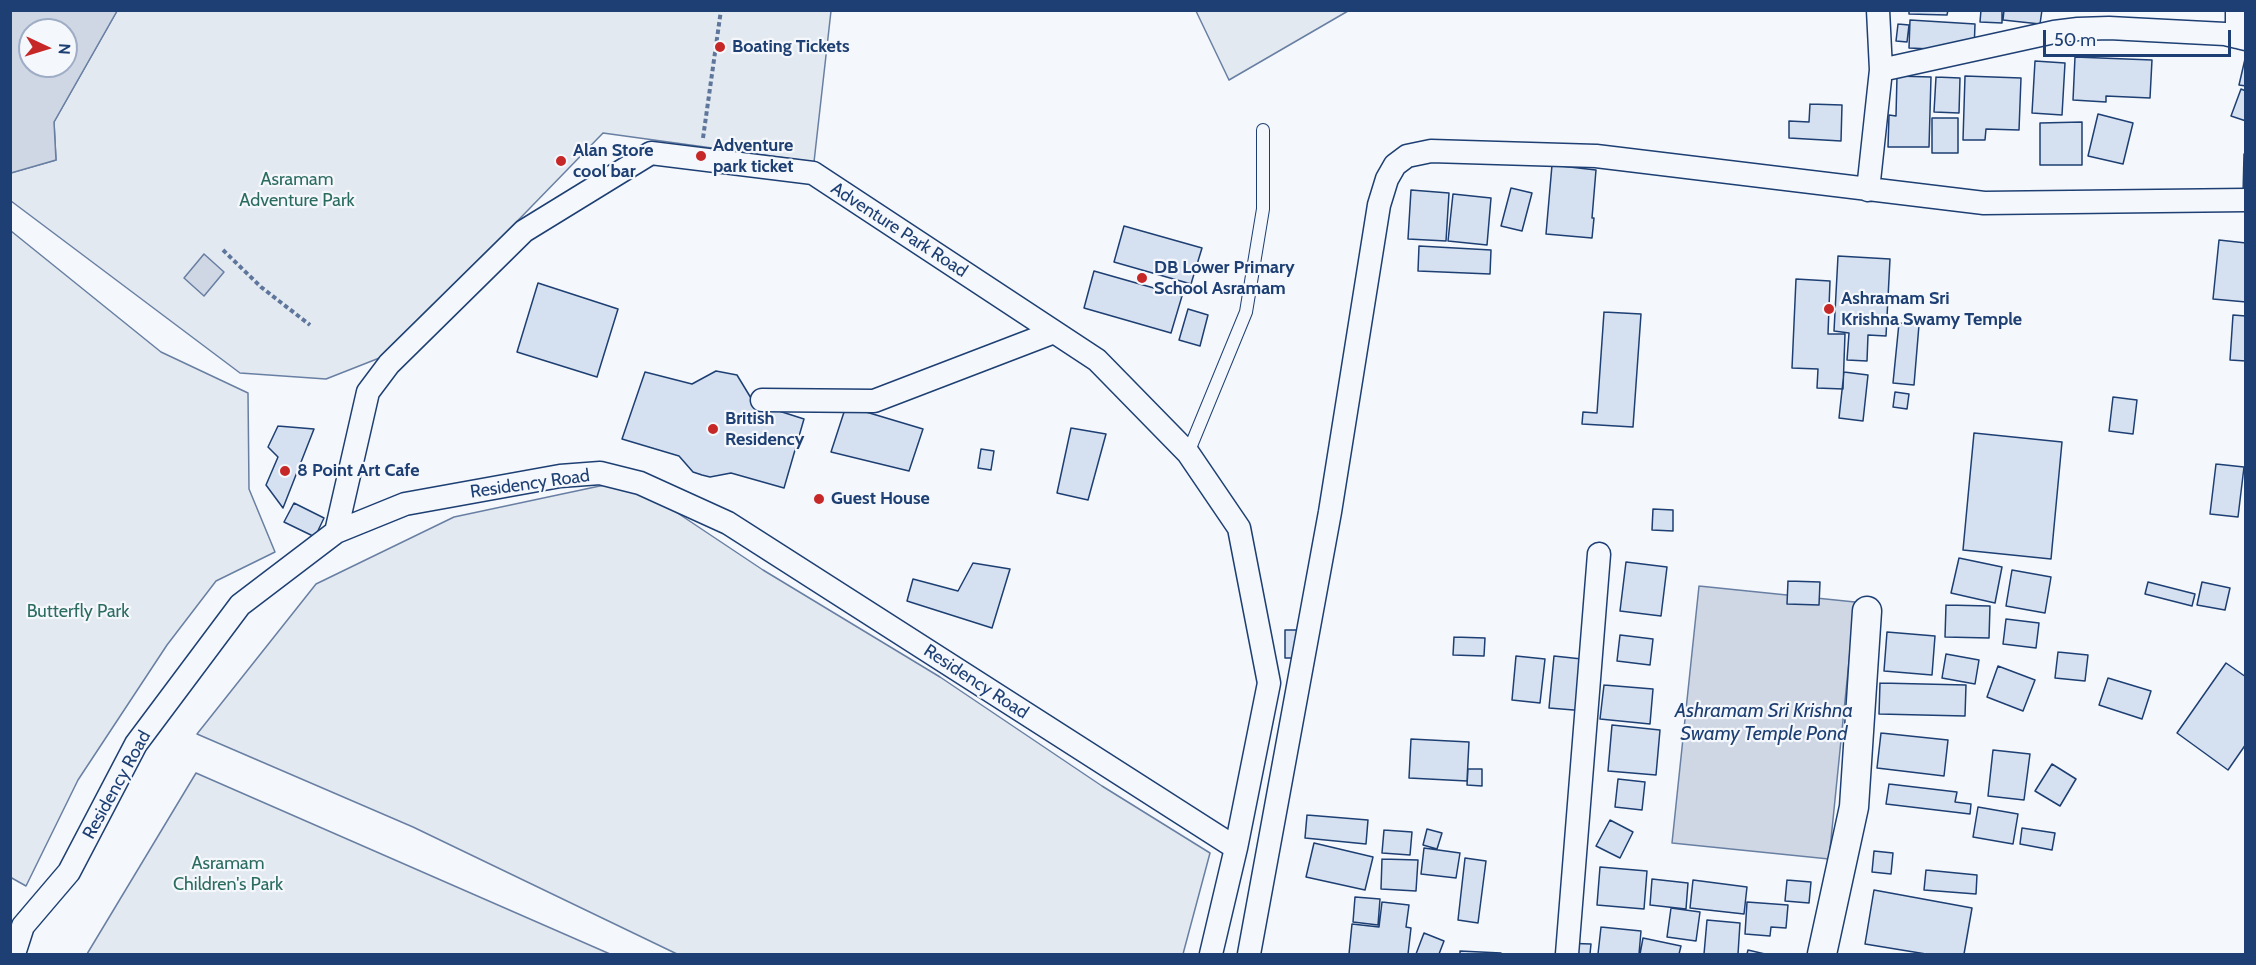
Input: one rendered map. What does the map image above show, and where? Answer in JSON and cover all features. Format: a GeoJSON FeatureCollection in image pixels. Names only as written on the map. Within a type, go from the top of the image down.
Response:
{"type":"FeatureCollection","features":[{"type":"Feature","properties":{"kind":"street"},"geometry":{"type":"LineString","coordinates":[[1868,190],[1881,70],[1878,10]]}},
{"type":"Feature","properties":{"kind":"street"},"geometry":{"type":"LineString","coordinates":[[1881,70],[2108,19],[2241,38],[2237,10]]}},
{"type":"Feature","properties":{"kind":"street"},"geometry":{"type":"LineString","coordinates":[[1249,954],[1330,512],[1379,205],[1387,179],[1395,165],[1407,156],[1431,152],[1596,156],[1984,203],[2246,200]]}},
{"type":"Feature","properties":{"kind":"street","name":"Adventure Park Road"},"geometry":{"type":"LineString","coordinates":[[336,532],[368,392],[388,364],[524,231],[651,153],[813,173],[1097,360],[1188,453],[1239,528],[1269,683],[1212,954]]}},
{"type":"Feature","properties":{"kind":"street"},"geometry":{"type":"LineString","coordinates":[[762,400],[874,401],[1054,332]]}},
{"type":"Feature","properties":{"kind":"street","name":"Residency Road"},"geometry":{"type":"LineString","coordinates":[[14,954],[17,922],[69,872],[136,744],[240,605],[336,532],[405,504],[560,476],[600,473],[640,483],[728,523],[1236,848]]}},
{"type":"Feature","properties":{"kind":"street"},"geometry":{"type":"LineString","coordinates":[[1567,954],[1599,555]]}},
{"type":"Feature","properties":{"kind":"street"},"geometry":{"type":"LineString","coordinates":[[1822,954],[1854,807],[1868,610]]}},
{"type":"Feature","properties":{"kind":"lane"},"geometry":{"type":"LineString","coordinates":[[1188,453],[1246,312],[1263,209],[1263,130]]}},
{"type":"Feature","properties":{"kind":"path"},"geometry":{"type":"LineString","coordinates":[[701,159],[721,10]]}},
{"type":"Feature","properties":{"kind":"path"},"geometry":{"type":"LineString","coordinates":[[223,250],[261,287],[310,325]]}},
{"type":"Feature","properties":{"kind":"green space","name":"Asramam Adventure Park"},"geometry":{"type":"Polygon","coordinates":[[[117,11],[831,11],[814,162],[603,133],[387,355],[326,379],[240,373],[11,201],[10,173],[56,160],[54,122],[117,11]]]}},
{"type":"Feature","properties":{"kind":"green space"},"geometry":{"type":"Polygon","coordinates":[[[1196,11],[1348,11],[1229,80],[1196,11]]]}},
{"type":"Feature","properties":{"kind":"green space","name":"Butterfly Park"},"geometry":{"type":"Polygon","coordinates":[[[11,231],[161,352],[248,393],[249,489],[275,552],[216,581],[167,645],[78,780],[26,886],[10,877],[11,231]]]}},
{"type":"Feature","properties":{"kind":"green space"},"geometry":{"type":"Polygon","coordinates":[[[628,480],[763,570],[940,677],[1102,786],[1210,853],[1183,954],[677,954],[413,827],[197,734],[316,584],[454,517],[628,480]]]}},
{"type":"Feature","properties":{"kind":"green space","name":"Asramam Children's Park"},"geometry":{"type":"Polygon","coordinates":[[[196,773],[610,954],[87,954],[196,773]]]}},
{"type":"Feature","properties":{"kind":"water"},"geometry":{"type":"Polygon","coordinates":[[[11,10],[117,11],[54,122],[56,160],[11,173],[11,10]]]}},
{"type":"Feature","properties":{"kind":"water"},"geometry":{"type":"Polygon","coordinates":[[[204,254],[224,272],[204,296],[184,278],[204,254]]]}},
{"type":"Feature","properties":{"kind":"water","name":"Ashramam Sri Krishna Swamy Temple Pond"},"geometry":{"type":"Polygon","coordinates":[[[1699,586],[1855,602],[1829,859],[1672,843],[1699,586]]]}},
{"type":"Feature","properties":{"kind":"building"},"geometry":{"type":"Polygon","coordinates":[[[1909,10],[1948,10],[1947,15],[1909,14],[1909,10]]]}},
{"type":"Feature","properties":{"kind":"building"},"geometry":{"type":"Polygon","coordinates":[[[1981,10],[2002,10],[2002,23],[1980,22],[1981,10]]]}},
{"type":"Feature","properties":{"kind":"building"},"geometry":{"type":"Polygon","coordinates":[[[2004,10],[2042,10],[2040,24],[2003,20],[2004,10]]]}},
{"type":"Feature","properties":{"kind":"building"},"geometry":{"type":"Polygon","coordinates":[[[1910,20],[1975,24],[1974,51],[1909,48],[1910,20]]]}},
{"type":"Feature","properties":{"kind":"building"},"geometry":{"type":"Polygon","coordinates":[[[1898,24],[1909,25],[1907,42],[1896,41],[1898,24]]]}},
{"type":"Feature","properties":{"kind":"building"},"geometry":{"type":"Polygon","coordinates":[[[2075,57],[2152,60],[2150,98],[2106,96],[2106,102],[2073,100],[2075,57]]]}},
{"type":"Feature","properties":{"kind":"building"},"geometry":{"type":"Polygon","coordinates":[[[2246,59],[2246,86],[2239,85],[2246,59]]]}},
{"type":"Feature","properties":{"kind":"building"},"geometry":{"type":"Polygon","coordinates":[[[2035,61],[2065,63],[2062,115],[2032,113],[2035,61]]]}},
{"type":"Feature","properties":{"kind":"building"},"geometry":{"type":"Polygon","coordinates":[[[1897,76],[1931,77],[1929,147],[1888,147],[1889,115],[1896,116],[1897,76]]]}},
{"type":"Feature","properties":{"kind":"building"},"geometry":{"type":"Polygon","coordinates":[[[1965,76],[2021,78],[2019,130],[1986,129],[1985,140],[1963,140],[1965,76]]]}},
{"type":"Feature","properties":{"kind":"building"},"geometry":{"type":"Polygon","coordinates":[[[1936,77],[1960,78],[1959,113],[1934,112],[1936,77]]]}},
{"type":"Feature","properties":{"kind":"building"},"geometry":{"type":"Polygon","coordinates":[[[2241,89],[2246,91],[2246,121],[2231,116],[2241,89]]]}},
{"type":"Feature","properties":{"kind":"building"},"geometry":{"type":"Polygon","coordinates":[[[1810,104],[1842,105],[1841,141],[1789,138],[1789,121],[1809,122],[1810,104]]]}},
{"type":"Feature","properties":{"kind":"building"},"geometry":{"type":"Polygon","coordinates":[[[2098,114],[2133,123],[2123,164],[2088,156],[2098,114]]]}},
{"type":"Feature","properties":{"kind":"building"},"geometry":{"type":"Polygon","coordinates":[[[1932,118],[1958,118],[1958,153],[1932,153],[1932,118]]]}},
{"type":"Feature","properties":{"kind":"building"},"geometry":{"type":"Polygon","coordinates":[[[2082,122],[2082,165],[2040,165],[2040,123],[2082,122]]]}},
{"type":"Feature","properties":{"kind":"building"},"geometry":{"type":"Polygon","coordinates":[[[2244,154],[2246,154],[2246,195],[2243,195],[2244,154]]]}},
{"type":"Feature","properties":{"kind":"building"},"geometry":{"type":"Polygon","coordinates":[[[1552,165],[1596,170],[1592,238],[1546,234],[1552,165]]]}},
{"type":"Feature","properties":{"kind":"building"},"geometry":{"type":"Polygon","coordinates":[[[1511,188],[1532,193],[1522,231],[1501,226],[1511,188]]]}},
{"type":"Feature","properties":{"kind":"building"},"geometry":{"type":"Polygon","coordinates":[[[1411,190],[1449,193],[1446,241],[1408,239],[1411,190]]]}},
{"type":"Feature","properties":{"kind":"building"},"geometry":{"type":"Polygon","coordinates":[[[1453,194],[1491,198],[1487,245],[1448,241],[1453,194]]]}},
{"type":"Feature","properties":{"kind":"building","name":"DB Lower Primary School Asramam"},"geometry":{"type":"Polygon","coordinates":[[[1124,226],[1202,248],[1191,284],[1114,262],[1124,226]]]}},
{"type":"Feature","properties":{"kind":"building"},"geometry":{"type":"Polygon","coordinates":[[[2219,240],[2246,243],[2246,302],[2213,299],[2219,240]]]}},
{"type":"Feature","properties":{"kind":"building"},"geometry":{"type":"Polygon","coordinates":[[[1419,246],[1491,250],[1490,274],[1418,271],[1419,246]]]}},
{"type":"Feature","properties":{"kind":"building"},"geometry":{"type":"Polygon","coordinates":[[[1838,256],[1890,259],[1886,336],[1868,335],[1867,361],[1847,360],[1849,333],[1834,331],[1838,256]]]}},
{"type":"Feature","properties":{"kind":"building","name":"DB Lower Primary School Asramam"},"geometry":{"type":"Polygon","coordinates":[[[1094,271],[1182,296],[1171,333],[1084,308],[1094,271]]]}},
{"type":"Feature","properties":{"kind":"building"},"geometry":{"type":"Polygon","coordinates":[[[1796,279],[1830,281],[1828,334],[1845,334],[1843,389],[1817,388],[1818,369],[1792,368],[1796,279]]]}},
{"type":"Feature","properties":{"kind":"building"},"geometry":{"type":"Polygon","coordinates":[[[538,283],[618,309],[597,377],[517,352],[538,283]]]}},
{"type":"Feature","properties":{"kind":"building"},"geometry":{"type":"Polygon","coordinates":[[[1188,309],[1208,315],[1200,346],[1179,340],[1188,309]]]}},
{"type":"Feature","properties":{"kind":"building"},"geometry":{"type":"Polygon","coordinates":[[[1604,312],[1641,314],[1633,427],[1582,424],[1583,412],[1597,413],[1604,312]]]}},
{"type":"Feature","properties":{"kind":"building"},"geometry":{"type":"Polygon","coordinates":[[[2233,315],[2246,316],[2246,361],[2230,360],[2233,315]]]}},
{"type":"Feature","properties":{"kind":"building"},"geometry":{"type":"Polygon","coordinates":[[[1899,323],[1919,325],[1914,385],[1893,383],[1899,323]]]}},
{"type":"Feature","properties":{"kind":"building","name":"British Residency"},"geometry":{"type":"Polygon","coordinates":[[[716,371],[737,375],[754,403],[804,419],[784,488],[731,473],[710,477],[702,475],[693,472],[679,456],[622,439],[645,372],[692,384],[716,371]]]}},
{"type":"Feature","properties":{"kind":"building"},"geometry":{"type":"Polygon","coordinates":[[[1844,372],[1868,375],[1863,421],[1839,418],[1844,372]]]}},
{"type":"Feature","properties":{"kind":"building"},"geometry":{"type":"Polygon","coordinates":[[[1895,392],[1909,394],[1907,409],[1893,407],[1895,392]]]}},
{"type":"Feature","properties":{"kind":"building"},"geometry":{"type":"Polygon","coordinates":[[[2113,397],[2137,400],[2133,434],[2109,431],[2113,397]]]}},
{"type":"Feature","properties":{"kind":"building"},"geometry":{"type":"Polygon","coordinates":[[[846,406],[923,429],[909,471],[831,452],[846,406]]]}},
{"type":"Feature","properties":{"kind":"building","name":"8 Point Art Cafe"},"geometry":{"type":"Polygon","coordinates":[[[278,426],[314,429],[283,508],[266,485],[278,457],[268,447],[278,426]]]}},
{"type":"Feature","properties":{"kind":"building"},"geometry":{"type":"Polygon","coordinates":[[[1071,428],[1106,434],[1088,500],[1057,493],[1071,428]]]}},
{"type":"Feature","properties":{"kind":"building"},"geometry":{"type":"Polygon","coordinates":[[[1974,433],[2062,442],[2051,559],[1963,550],[1974,433]]]}},
{"type":"Feature","properties":{"kind":"building"},"geometry":{"type":"Polygon","coordinates":[[[981,449],[994,451],[991,470],[978,468],[981,449]]]}},
{"type":"Feature","properties":{"kind":"building"},"geometry":{"type":"Polygon","coordinates":[[[2216,464],[2244,467],[2238,517],[2210,514],[2216,464]]]}},
{"type":"Feature","properties":{"kind":"building"},"geometry":{"type":"Polygon","coordinates":[[[294,503],[324,518],[315,537],[284,522],[294,503]]]}},
{"type":"Feature","properties":{"kind":"building"},"geometry":{"type":"Polygon","coordinates":[[[1653,509],[1673,510],[1673,531],[1652,530],[1653,509]]]}},
{"type":"Feature","properties":{"kind":"building"},"geometry":{"type":"Polygon","coordinates":[[[1959,558],[2002,567],[1995,603],[1951,593],[1959,558]]]}},
{"type":"Feature","properties":{"kind":"building"},"geometry":{"type":"Polygon","coordinates":[[[1626,562],[1667,567],[1661,616],[1620,611],[1626,562]]]}},
{"type":"Feature","properties":{"kind":"building"},"geometry":{"type":"Polygon","coordinates":[[[973,563],[1010,569],[992,628],[907,601],[913,579],[958,591],[973,563]]]}},
{"type":"Feature","properties":{"kind":"building"},"geometry":{"type":"Polygon","coordinates":[[[2012,570],[2051,577],[2045,613],[2006,606],[2012,570]]]}},
{"type":"Feature","properties":{"kind":"building"},"geometry":{"type":"Polygon","coordinates":[[[1788,581],[1820,582],[1819,605],[1787,604],[1788,581]]]}},
{"type":"Feature","properties":{"kind":"building"},"geometry":{"type":"Polygon","coordinates":[[[2148,582],[2195,594],[2192,606],[2145,594],[2148,582]]]}},
{"type":"Feature","properties":{"kind":"building"},"geometry":{"type":"Polygon","coordinates":[[[2202,582],[2230,588],[2225,610],[2197,605],[2202,582]]]}},
{"type":"Feature","properties":{"kind":"building"},"geometry":{"type":"Polygon","coordinates":[[[1946,605],[1990,606],[1989,638],[1945,637],[1946,605]]]}},
{"type":"Feature","properties":{"kind":"building"},"geometry":{"type":"Polygon","coordinates":[[[2006,619],[2039,623],[2036,648],[2003,644],[2006,619]]]}},
{"type":"Feature","properties":{"kind":"building"},"geometry":{"type":"Polygon","coordinates":[[[1285,630],[1299,630],[1298,658],[1285,658],[1285,630]]]}},
{"type":"Feature","properties":{"kind":"building"},"geometry":{"type":"Polygon","coordinates":[[[1887,632],[1935,636],[1932,675],[1884,671],[1887,632]]]}},
{"type":"Feature","properties":{"kind":"building"},"geometry":{"type":"Polygon","coordinates":[[[1620,635],[1653,639],[1650,665],[1617,661],[1620,635]]]}},
{"type":"Feature","properties":{"kind":"building"},"geometry":{"type":"Polygon","coordinates":[[[1454,637],[1485,638],[1484,656],[1453,655],[1454,637]]]}},
{"type":"Feature","properties":{"kind":"building"},"geometry":{"type":"Polygon","coordinates":[[[2058,652],[2088,655],[2085,681],[2055,678],[2058,652]]]}},
{"type":"Feature","properties":{"kind":"building"},"geometry":{"type":"Polygon","coordinates":[[[1946,654],[1979,660],[1975,684],[1942,678],[1946,654]]]}},
{"type":"Feature","properties":{"kind":"building"},"geometry":{"type":"Polygon","coordinates":[[[1516,656],[1545,659],[1540,703],[1512,700],[1516,656]]]}},
{"type":"Feature","properties":{"kind":"building"},"geometry":{"type":"Polygon","coordinates":[[[1554,656],[1591,660],[1586,711],[1549,708],[1554,656]]]}},
{"type":"Feature","properties":{"kind":"building"},"geometry":{"type":"Polygon","coordinates":[[[2226,663],[2246,677],[2246,744],[2228,770],[2177,733],[2226,663]]]}},
{"type":"Feature","properties":{"kind":"building"},"geometry":{"type":"Polygon","coordinates":[[[1998,666],[2035,680],[2023,711],[1987,697],[1998,666]]]}},
{"type":"Feature","properties":{"kind":"building"},"geometry":{"type":"Polygon","coordinates":[[[2108,678],[2151,691],[2142,719],[2099,705],[2108,678]]]}},
{"type":"Feature","properties":{"kind":"building"},"geometry":{"type":"Polygon","coordinates":[[[1880,683],[1966,685],[1965,716],[1879,714],[1880,683]]]}},
{"type":"Feature","properties":{"kind":"building"},"geometry":{"type":"Polygon","coordinates":[[[1604,685],[1653,689],[1650,724],[1600,719],[1604,685]]]}},
{"type":"Feature","properties":{"kind":"building"},"geometry":{"type":"Polygon","coordinates":[[[1612,725],[1660,730],[1656,775],[1608,771],[1612,725]]]}},
{"type":"Feature","properties":{"kind":"building"},"geometry":{"type":"Polygon","coordinates":[[[1881,733],[1948,740],[1944,776],[1877,768],[1881,733]]]}},
{"type":"Feature","properties":{"kind":"building"},"geometry":{"type":"Polygon","coordinates":[[[1411,739],[1469,742],[1467,781],[1409,778],[1411,739]]]}},
{"type":"Feature","properties":{"kind":"building"},"geometry":{"type":"Polygon","coordinates":[[[1993,750],[2030,754],[2024,800],[1988,796],[1993,750]]]}},
{"type":"Feature","properties":{"kind":"building"},"geometry":{"type":"Polygon","coordinates":[[[2052,764],[2076,779],[2060,806],[2035,791],[2052,764]]]}},
{"type":"Feature","properties":{"kind":"building"},"geometry":{"type":"Polygon","coordinates":[[[1468,769],[1482,769],[1482,786],[1467,785],[1468,769]]]}},
{"type":"Feature","properties":{"kind":"building"},"geometry":{"type":"Polygon","coordinates":[[[1618,779],[1645,782],[1642,810],[1615,807],[1618,779]]]}},
{"type":"Feature","properties":{"kind":"building"},"geometry":{"type":"Polygon","coordinates":[[[1889,784],[1957,792],[1955,802],[1971,804],[1970,814],[1886,804],[1889,784]]]}},
{"type":"Feature","properties":{"kind":"building"},"geometry":{"type":"Polygon","coordinates":[[[1978,807],[2018,814],[2013,844],[1973,837],[1978,807]]]}},
{"type":"Feature","properties":{"kind":"building"},"geometry":{"type":"Polygon","coordinates":[[[1307,815],[1368,820],[1366,844],[1305,838],[1307,815]]]}},
{"type":"Feature","properties":{"kind":"building"},"geometry":{"type":"Polygon","coordinates":[[[1610,820],[1633,832],[1620,858],[1596,846],[1610,820]]]}},
{"type":"Feature","properties":{"kind":"building"},"geometry":{"type":"Polygon","coordinates":[[[2022,828],[2055,833],[2052,850],[2020,844],[2022,828]]]}},
{"type":"Feature","properties":{"kind":"building"},"geometry":{"type":"Polygon","coordinates":[[[1427,829],[1442,833],[1437,849],[1423,845],[1427,829]]]}},
{"type":"Feature","properties":{"kind":"building"},"geometry":{"type":"Polygon","coordinates":[[[1384,830],[1412,832],[1410,855],[1382,853],[1384,830]]]}},
{"type":"Feature","properties":{"kind":"building"},"geometry":{"type":"Polygon","coordinates":[[[1314,843],[1373,857],[1365,890],[1306,877],[1314,843]]]}},
{"type":"Feature","properties":{"kind":"building"},"geometry":{"type":"Polygon","coordinates":[[[1424,848],[1460,853],[1456,878],[1421,874],[1424,848]]]}},
{"type":"Feature","properties":{"kind":"building"},"geometry":{"type":"Polygon","coordinates":[[[1874,851],[1893,853],[1891,874],[1872,872],[1874,851]]]}},
{"type":"Feature","properties":{"kind":"building"},"geometry":{"type":"Polygon","coordinates":[[[1465,858],[1486,861],[1478,923],[1458,920],[1465,858]]]}},
{"type":"Feature","properties":{"kind":"building"},"geometry":{"type":"Polygon","coordinates":[[[1382,859],[1418,860],[1416,891],[1381,889],[1382,859]]]}},
{"type":"Feature","properties":{"kind":"building"},"geometry":{"type":"Polygon","coordinates":[[[1600,867],[1647,871],[1644,909],[1597,905],[1600,867]]]}},
{"type":"Feature","properties":{"kind":"building"},"geometry":{"type":"Polygon","coordinates":[[[1926,870],[1977,875],[1976,894],[1924,890],[1926,870]]]}},
{"type":"Feature","properties":{"kind":"building"},"geometry":{"type":"Polygon","coordinates":[[[1652,879],[1688,883],[1686,909],[1650,905],[1652,879]]]}},
{"type":"Feature","properties":{"kind":"building"},"geometry":{"type":"Polygon","coordinates":[[[1693,880],[1747,887],[1744,914],[1690,908],[1693,880]]]}},
{"type":"Feature","properties":{"kind":"building"},"geometry":{"type":"Polygon","coordinates":[[[1787,880],[1811,882],[1809,903],[1785,901],[1787,880]]]}},
{"type":"Feature","properties":{"kind":"building"},"geometry":{"type":"Polygon","coordinates":[[[1874,890],[1972,908],[1964,954],[1926,954],[1865,944],[1874,890]]]}},
{"type":"Feature","properties":{"kind":"building"},"geometry":{"type":"Polygon","coordinates":[[[1355,897],[1380,899],[1378,925],[1353,922],[1355,897]]]}},
{"type":"Feature","properties":{"kind":"building"},"geometry":{"type":"Polygon","coordinates":[[[1382,902],[1409,905],[1406,927],[1411,928],[1408,954],[1349,954],[1352,924],[1379,927],[1382,902]]]}},
{"type":"Feature","properties":{"kind":"building"},"geometry":{"type":"Polygon","coordinates":[[[1747,902],[1788,905],[1786,928],[1771,927],[1770,936],[1745,934],[1747,902]]]}},
{"type":"Feature","properties":{"kind":"building"},"geometry":{"type":"Polygon","coordinates":[[[1671,908],[1700,912],[1696,941],[1667,937],[1671,908]]]}},
{"type":"Feature","properties":{"kind":"building"},"geometry":{"type":"Polygon","coordinates":[[[1707,920],[1740,923],[1738,954],[1704,954],[1707,920]]]}},
{"type":"Feature","properties":{"kind":"building"},"geometry":{"type":"Polygon","coordinates":[[[1601,927],[1641,931],[1639,954],[1598,954],[1601,927]]]}},
{"type":"Feature","properties":{"kind":"building"},"geometry":{"type":"Polygon","coordinates":[[[1424,933],[1444,941],[1439,954],[1416,954],[1424,933]]]}},
{"type":"Feature","properties":{"kind":"building"},"geometry":{"type":"Polygon","coordinates":[[[1643,938],[1681,946],[1679,954],[1640,954],[1643,938]]]}},
{"type":"Feature","properties":{"kind":"building"},"geometry":{"type":"Polygon","coordinates":[[[1561,943],[1591,944],[1590,954],[1561,954],[1561,943]]]}},
{"type":"Feature","properties":{"kind":"building"},"geometry":{"type":"Polygon","coordinates":[[[1748,950],[1765,954],[1747,954],[1748,950]]]}},
{"type":"Feature","properties":{"kind":"building"},"geometry":{"type":"Polygon","coordinates":[[[1460,951],[1501,953],[1501,954],[1460,954],[1460,951]]]}},
{"type":"Feature","properties":{"kind":"place","name":"Boating Tickets"},"geometry":{"type":"Point","coordinates":[720,47]}},
{"type":"Feature","properties":{"kind":"place","name":"Adventure park ticket"},"geometry":{"type":"Point","coordinates":[701,156]}},
{"type":"Feature","properties":{"kind":"place","name":"Alan Store cool bar"},"geometry":{"type":"Point","coordinates":[561,161]}},
{"type":"Feature","properties":{"kind":"place","name":"DB Lower Primary School Asramam"},"geometry":{"type":"Point","coordinates":[1142,278]}},
{"type":"Feature","properties":{"kind":"place","name":"Ashramam Sri Krishna Swamy Temple"},"geometry":{"type":"Point","coordinates":[1829,309]}},
{"type":"Feature","properties":{"kind":"place","name":"British Residency"},"geometry":{"type":"Point","coordinates":[713,429]}},
{"type":"Feature","properties":{"kind":"place","name":"8 Point Art Cafe"},"geometry":{"type":"Point","coordinates":[285,471]}},
{"type":"Feature","properties":{"kind":"place","name":"Guest House"},"geometry":{"type":"Point","coordinates":[819,499]}}]}
